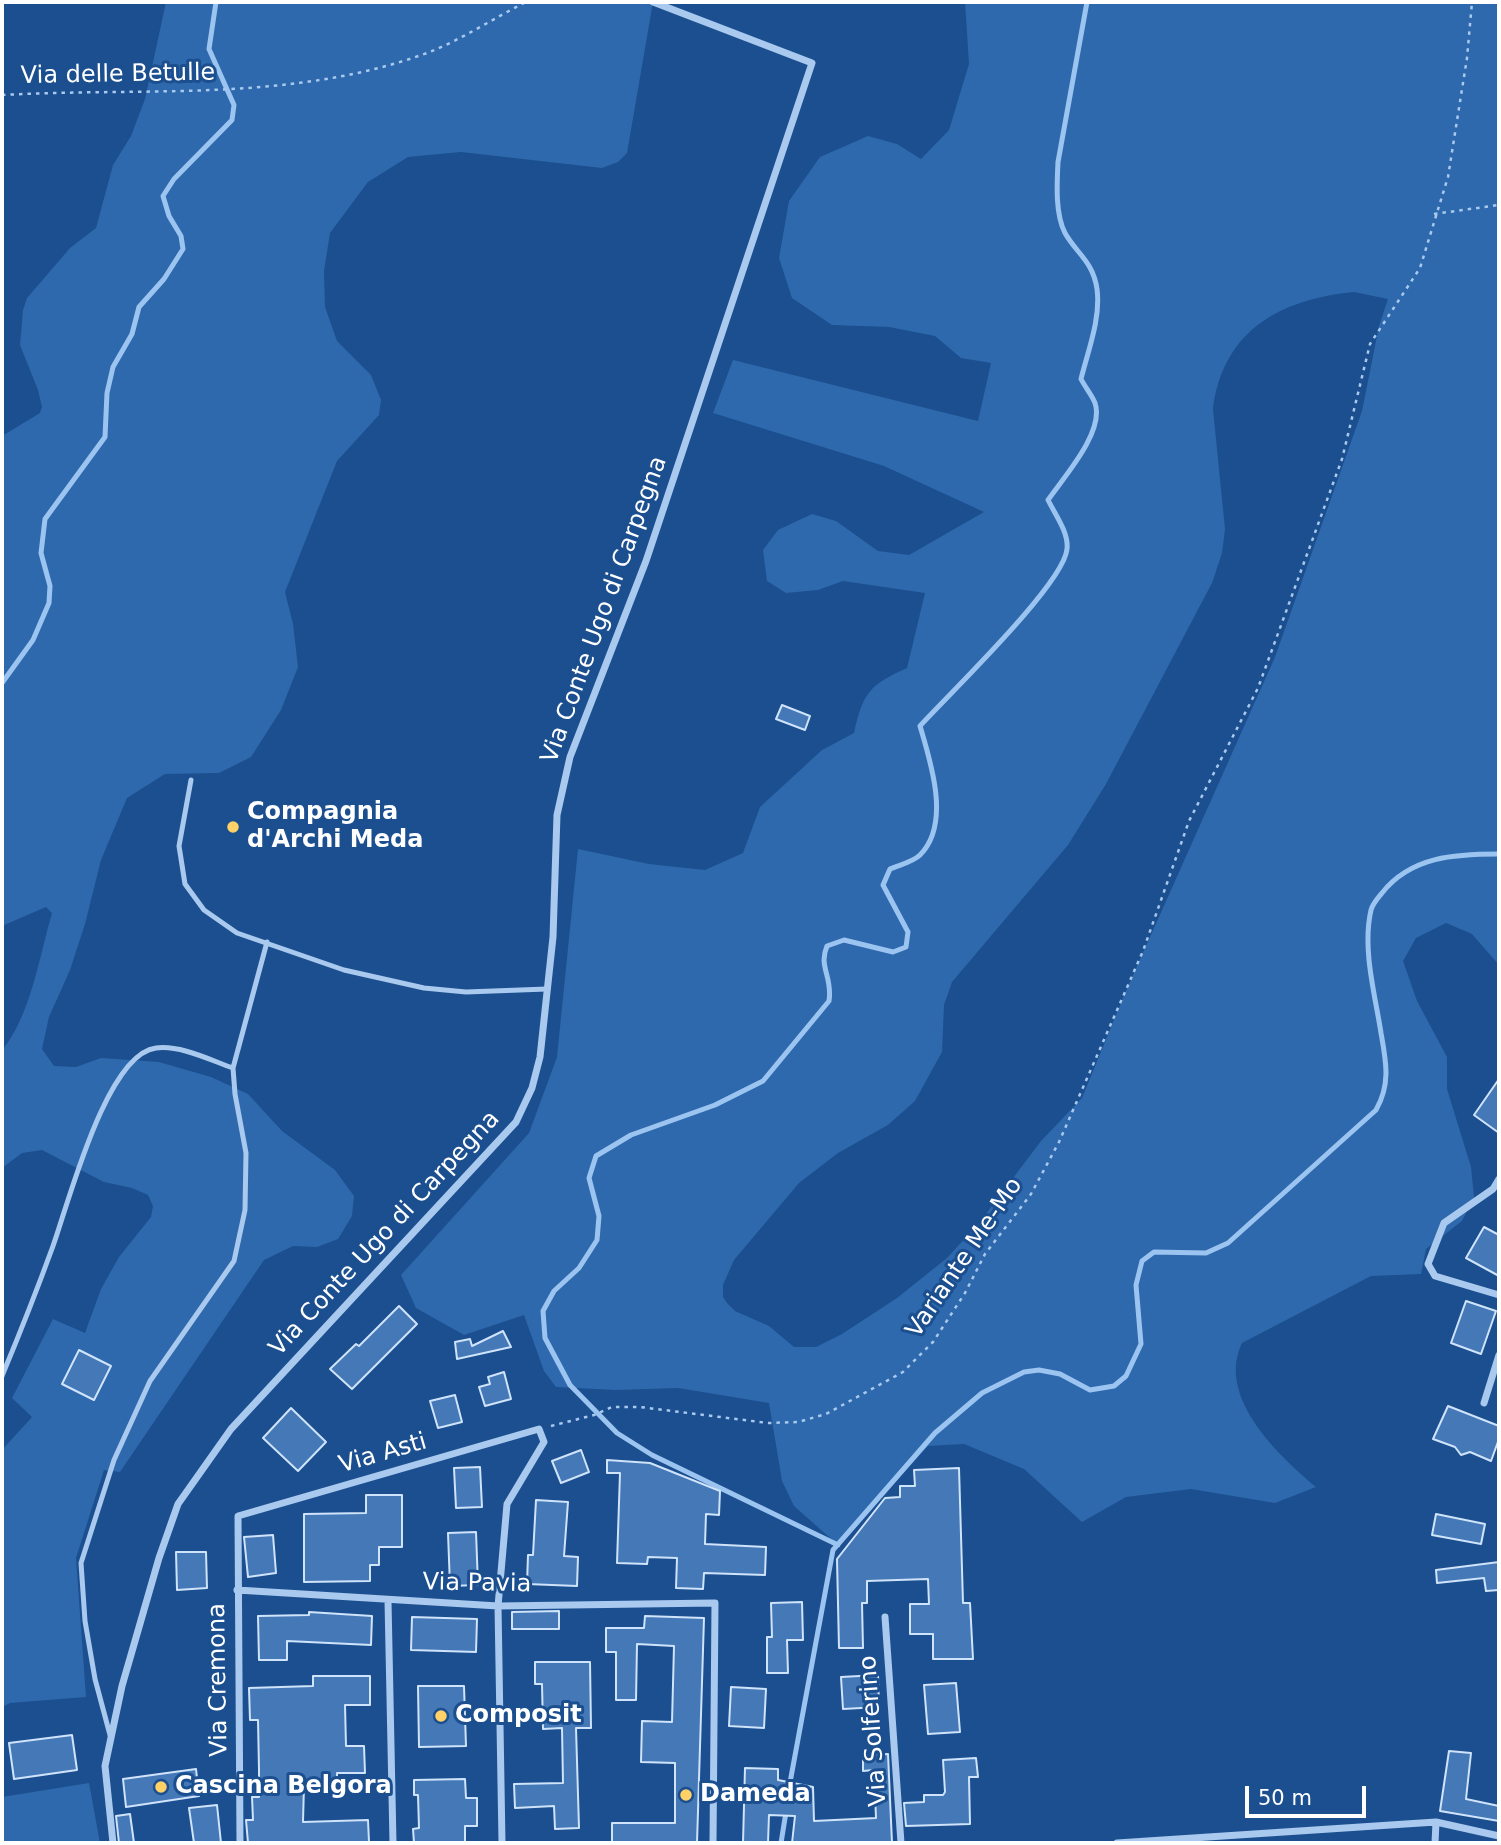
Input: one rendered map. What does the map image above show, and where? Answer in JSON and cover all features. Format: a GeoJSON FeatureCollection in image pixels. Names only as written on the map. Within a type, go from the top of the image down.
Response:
{"type":"FeatureCollection","features":[{"type":"Feature","properties":{"kind":"street","name":"Via Conte Ugo di Carpegna"},"geometry":{"type":"LineString","coordinates":[[113,1843],[105,1766],[151,1584],[178,1504],[231,1429],[516,1122],[532,1088],[540,1057],[553,937],[557,815],[569,757],[646,561],[812,63],[653,2]]}},
{"type":"Feature","properties":{"kind":"street"},"geometry":{"type":"LineString","coordinates":[[1499,1179],[1493,1189],[1444,1223],[1428,1264],[1435,1276],[1499,1296]]}},
{"type":"Feature","properties":{"kind":"street"},"geometry":{"type":"LineString","coordinates":[[1484,1402],[1499,1355]]}},
{"type":"Feature","properties":{"kind":"street"},"geometry":{"type":"LineString","coordinates":[[502,1843],[498,1606],[507,1504],[544,1442],[539,1429]]}},
{"type":"Feature","properties":{"kind":"street","name":"Via Asti"},"geometry":{"type":"LineString","coordinates":[[238,1516],[539,1429]]}},
{"type":"Feature","properties":{"kind":"street","name":"Via Cremona"},"geometry":{"type":"LineString","coordinates":[[238,1516],[240,1843]]}},
{"type":"Feature","properties":{"kind":"street","name":"Via Pavia"},"geometry":{"type":"LineString","coordinates":[[237,1590],[498,1606],[715,1603],[713,1843]]}},
{"type":"Feature","properties":{"kind":"street"},"geometry":{"type":"LineString","coordinates":[[388,1601],[393,1843]]}},
{"type":"Feature","properties":{"kind":"street","name":"Via Solferino"},"geometry":{"type":"LineString","coordinates":[[886,1617],[901,1843]]}},
{"type":"Feature","properties":{"kind":"street"},"geometry":{"type":"LineString","coordinates":[[1117,1843],[1436,1822],[1499,1836]]}},
{"type":"Feature","properties":{"kind":"street"},"geometry":{"type":"LineString","coordinates":[[1435,1843],[1436,1822]]}},
{"type":"Feature","properties":{"kind":"lane"},"geometry":{"type":"LineString","coordinates":[[191,779],[179,846],[185,884],[204,910],[237,933],[344,970],[424,988],[466,992],[547,989]]}},
{"type":"Feature","properties":{"kind":"lane"},"geometry":{"type":"LineString","coordinates":[[111,1738],[89,1644],[81,1563],[114,1460],[150,1381],[234,1261],[245,1210],[246,1153],[233,1068],[267,942]]}},
{"type":"Feature","properties":{"kind":"lane"},"geometry":{"type":"LineString","coordinates":[[2,1376],[52,1247],[87,1142],[107,1100],[133,1060],[154,1048],[183,1051],[233,1068]]}},
{"type":"Feature","properties":{"kind":"path","name":"Via delle Betulle"},"geometry":{"type":"LineString","coordinates":[[2,95],[218,90],[315,83],[428,52],[526,2]]}},
{"type":"Feature","properties":{"kind":"path","name":"Variante Me-Mo"},"geometry":{"type":"LineString","coordinates":[[539,1429],[594,1415],[604,1409],[628,1406],[768,1423],[798,1422],[826,1414],[902,1372],[933,1342],[965,1293],[985,1254],[1031,1194],[1081,1094],[1143,951],[1189,821],[1258,688],[1342,459],[1370,344],[1420,268],[1434,215],[1448,177],[1472,2]]}},
{"type":"Feature","properties":{"kind":"path"},"geometry":{"type":"LineString","coordinates":[[1434,215],[1499,205]]}},
{"type":"Feature","properties":{"kind":"shaded area"},"geometry":{"type":"Polygon","coordinates":[[[166,2],[653,2],[627,153],[618,162],[602,168],[461,152],[408,157],[368,182],[330,233],[324,271],[325,307],[337,341],[371,375],[381,400],[379,415],[337,461],[285,592],[293,624],[298,667],[281,710],[251,757],[219,773],[165,774],[127,798],[101,860],[85,924],[70,970],[49,1017],[42,1049],[54,1066],[76,1067],[101,1058],[159,1062],[211,1077],[248,1094],[282,1131],[335,1170],[354,1196],[352,1216],[338,1239],[317,1247],[293,1246],[264,1260],[120,1472],[104,1470],[76,1558],[86,1697],[10,1703],[2,1707],[2,1450],[32,1417],[12,1398],[53,1319],[85,1333],[101,1289],[119,1257],[151,1217],[153,1206],[148,1195],[132,1188],[104,1182],[42,1150],[22,1153],[2,1168],[2,1050],[12,1037],[27,1003],[52,913],[46,907],[2,926],[2,436],[40,413],[42,407],[38,390],[20,345],[23,310],[27,298],[70,248],[96,228],[113,165],[131,136],[145,99],[166,2]]]}},
{"type":"Feature","properties":{"kind":"shaded area"},"geometry":{"type":"Polygon","coordinates":[[[965,2],[1499,2],[1499,965],[1472,934],[1446,923],[1416,938],[1403,961],[1417,1001],[1447,1057],[1447,1089],[1471,1167],[1474,1197],[1462,1221],[1426,1249],[1421,1274],[1371,1276],[1242,1343],[1236,1363],[1237,1384],[1244,1404],[1269,1442],[1316,1487],[1275,1503],[1191,1489],[1126,1497],[1082,1522],[1024,1469],[964,1444],[928,1446],[838,1545],[794,1506],[782,1481],[769,1403],[678,1388],[616,1390],[556,1387],[544,1371],[524,1315],[464,1335],[416,1308],[401,1275],[529,1133],[557,1057],[578,849],[649,864],[705,870],[743,853],[760,807],[822,750],[854,733],[861,708],[870,692],[876,685],[907,668],[925,593],[843,581],[818,590],[786,593],[767,581],[763,550],[778,530],[812,514],[836,521],[878,551],[909,555],[984,512],[884,466],[713,413],[733,360],[978,421],[991,363],[961,358],[935,336],[889,327],[832,325],[792,298],[779,258],[789,201],[820,157],[868,136],[897,144],[921,159],[949,130],[969,64],[965,2]],[[1354,292],[1303,302],[1280,311],[1260,324],[1243,339],[1229,358],[1219,382],[1213,409],[1225,529],[1222,553],[1212,583],[1106,784],[1068,845],[952,982],[944,1005],[942,1052],[915,1101],[888,1125],[838,1153],[799,1183],[734,1260],[723,1285],[723,1297],[735,1311],[769,1326],[794,1347],[816,1347],[842,1334],[897,1298],[947,1258],[979,1223],[1041,1141],[1082,1098],[1125,993],[1275,657],[1362,411],[1379,326],[1388,299],[1354,292]]]}},
{"type":"Feature","properties":{"kind":"shaded area"},"geometry":{"type":"Polygon","coordinates":[[[89,1783],[100,1843],[2,1843],[2,1797],[89,1783]]]}},
{"type":"Feature","properties":{"kind":"building"},"geometry":{"type":"Polygon","coordinates":[[[782,705],[810,716],[805,730],[776,719],[782,705]]]}},
{"type":"Feature","properties":{"kind":"building"},"geometry":{"type":"Polygon","coordinates":[[[1499,1079],[1499,1133],[1474,1115],[1499,1079]]]}},
{"type":"Feature","properties":{"kind":"building"},"geometry":{"type":"Polygon","coordinates":[[[1484,1227],[1499,1235],[1499,1276],[1466,1258],[1484,1227]]]}},
{"type":"Feature","properties":{"kind":"building"},"geometry":{"type":"Polygon","coordinates":[[[1466,1301],[1496,1311],[1481,1354],[1451,1343],[1466,1301]]]}},
{"type":"Feature","properties":{"kind":"building"},"geometry":{"type":"Polygon","coordinates":[[[399,1306],[417,1324],[352,1389],[330,1369],[356,1344],[359,1346],[399,1306]]]}},
{"type":"Feature","properties":{"kind":"building"},"geometry":{"type":"Polygon","coordinates":[[[503,1331],[511,1347],[457,1359],[455,1342],[470,1339],[472,1346],[503,1331]]]}},
{"type":"Feature","properties":{"kind":"building"},"geometry":{"type":"Polygon","coordinates":[[[79,1350],[111,1366],[94,1400],[62,1384],[79,1350]]]}},
{"type":"Feature","properties":{"kind":"building"},"geometry":{"type":"Polygon","coordinates":[[[504,1372],[511,1399],[485,1406],[479,1387],[490,1384],[488,1377],[504,1372]]]}},
{"type":"Feature","properties":{"kind":"building"},"geometry":{"type":"Polygon","coordinates":[[[455,1395],[462,1422],[438,1428],[430,1401],[455,1395]]]}},
{"type":"Feature","properties":{"kind":"building"},"geometry":{"type":"Polygon","coordinates":[[[1448,1406],[1499,1426],[1499,1439],[1491,1461],[1470,1452],[1461,1455],[1455,1447],[1433,1439],[1448,1406]]]}},
{"type":"Feature","properties":{"kind":"building"},"geometry":{"type":"Polygon","coordinates":[[[291,1408],[326,1442],[298,1471],[263,1438],[291,1408]]]}},
{"type":"Feature","properties":{"kind":"building"},"geometry":{"type":"Polygon","coordinates":[[[581,1450],[589,1472],[561,1483],[552,1461],[581,1450]]]}},
{"type":"Feature","properties":{"kind":"building"},"geometry":{"type":"Polygon","coordinates":[[[607,1460],[650,1463],[720,1491],[719,1515],[706,1514],[705,1544],[766,1547],[765,1575],[704,1573],[703,1589],[676,1588],[677,1558],[648,1557],[647,1564],[617,1563],[620,1473],[607,1473],[607,1460]]]}},
{"type":"Feature","properties":{"kind":"building"},"geometry":{"type":"Polygon","coordinates":[[[480,1467],[482,1507],[456,1508],[454,1468],[480,1467]]]}},
{"type":"Feature","properties":{"kind":"building"},"geometry":{"type":"Polygon","coordinates":[[[959,1468],[963,1603],[970,1603],[973,1659],[933,1659],[933,1634],[910,1634],[910,1604],[929,1604],[928,1579],[867,1581],[867,1603],[862,1603],[863,1648],[839,1648],[837,1559],[885,1498],[900,1497],[900,1486],[915,1486],[914,1470],[959,1468]]]}},
{"type":"Feature","properties":{"kind":"building"},"geometry":{"type":"Polygon","coordinates":[[[366,1495],[402,1495],[402,1547],[379,1547],[379,1565],[370,1565],[370,1581],[304,1582],[304,1514],[366,1513],[366,1495]]]}},
{"type":"Feature","properties":{"kind":"building"},"geometry":{"type":"Polygon","coordinates":[[[536,1500],[568,1502],[564,1556],[578,1557],[577,1586],[527,1584],[528,1555],[533,1555],[536,1500]]]}},
{"type":"Feature","properties":{"kind":"building"},"geometry":{"type":"Polygon","coordinates":[[[1436,1514],[1485,1524],[1481,1544],[1432,1535],[1436,1514]]]}},
{"type":"Feature","properties":{"kind":"building"},"geometry":{"type":"Polygon","coordinates":[[[476,1532],[478,1585],[450,1586],[448,1533],[476,1532]]]}},
{"type":"Feature","properties":{"kind":"building"},"geometry":{"type":"Polygon","coordinates":[[[273,1535],[276,1573],[248,1577],[244,1537],[273,1535]]]}},
{"type":"Feature","properties":{"kind":"building"},"geometry":{"type":"Polygon","coordinates":[[[176,1552],[206,1552],[207,1588],[177,1590],[176,1552]]]}},
{"type":"Feature","properties":{"kind":"building"},"geometry":{"type":"Polygon","coordinates":[[[1499,1562],[1499,1590],[1486,1591],[1484,1578],[1437,1583],[1436,1570],[1499,1562]]]}},
{"type":"Feature","properties":{"kind":"building"},"geometry":{"type":"Polygon","coordinates":[[[802,1602],[803,1640],[787,1640],[788,1673],[767,1673],[767,1637],[772,1637],[771,1603],[802,1602]]]}},
{"type":"Feature","properties":{"kind":"building"},"geometry":{"type":"Polygon","coordinates":[[[559,1611],[559,1629],[512,1629],[512,1612],[559,1611]]]}},
{"type":"Feature","properties":{"kind":"building"},"geometry":{"type":"Polygon","coordinates":[[[309,1612],[372,1616],[371,1645],[287,1641],[287,1660],[259,1660],[258,1616],[309,1615],[309,1612]]]}},
{"type":"Feature","properties":{"kind":"building"},"geometry":{"type":"Polygon","coordinates":[[[645,1616],[704,1618],[697,1843],[612,1843],[612,1823],[675,1823],[675,1763],[641,1762],[642,1721],[672,1722],[674,1646],[637,1644],[636,1700],[616,1700],[616,1652],[606,1652],[606,1628],[644,1628],[645,1616]]]}},
{"type":"Feature","properties":{"kind":"building"},"geometry":{"type":"Polygon","coordinates":[[[412,1617],[477,1619],[476,1652],[411,1650],[412,1617]]]}},
{"type":"Feature","properties":{"kind":"building"},"geometry":{"type":"Polygon","coordinates":[[[535,1662],[590,1662],[591,1728],[576,1728],[579,1828],[555,1829],[554,1806],[515,1808],[514,1784],[563,1783],[562,1728],[543,1729],[542,1684],[535,1684],[535,1662]]]}},
{"type":"Feature","properties":{"kind":"building"},"geometry":{"type":"Polygon","coordinates":[[[878,1675],[879,1707],[843,1709],[841,1677],[878,1675]]]}},
{"type":"Feature","properties":{"kind":"building"},"geometry":{"type":"Polygon","coordinates":[[[313,1676],[370,1676],[370,1705],[345,1705],[346,1746],[364,1746],[365,1773],[337,1773],[337,1785],[304,1785],[303,1822],[368,1820],[369,1842],[248,1843],[246,1820],[253,1820],[252,1797],[259,1797],[258,1720],[250,1720],[249,1688],[313,1686],[313,1676]]]}},
{"type":"Feature","properties":{"kind":"building"},"geometry":{"type":"Polygon","coordinates":[[[956,1683],[960,1732],[928,1734],[924,1685],[956,1683]]]}},
{"type":"Feature","properties":{"kind":"building","name":"Composit"},"geometry":{"type":"Polygon","coordinates":[[[418,1686],[464,1686],[466,1746],[419,1747],[418,1686]]]}},
{"type":"Feature","properties":{"kind":"building"},"geometry":{"type":"Polygon","coordinates":[[[731,1687],[766,1689],[764,1728],[729,1726],[731,1687]]]}},
{"type":"Feature","properties":{"kind":"building"},"geometry":{"type":"Polygon","coordinates":[[[72,1735],[77,1770],[14,1779],[9,1743],[72,1735]]]}},
{"type":"Feature","properties":{"kind":"building"},"geometry":{"type":"Polygon","coordinates":[[[1449,1751],[1471,1753],[1466,1799],[1499,1806],[1499,1821],[1440,1811],[1449,1751]]]}},
{"type":"Feature","properties":{"kind":"building"},"geometry":{"type":"Polygon","coordinates":[[[888,1754],[892,1843],[792,1843],[795,1816],[769,1815],[768,1843],[743,1843],[745,1768],[778,1769],[778,1780],[813,1787],[814,1821],[876,1818],[874,1770],[863,1771],[863,1755],[888,1754]]]}},
{"type":"Feature","properties":{"kind":"building"},"geometry":{"type":"Polygon","coordinates":[[[976,1758],[978,1777],[969,1777],[970,1824],[906,1826],[904,1803],[924,1802],[924,1795],[943,1795],[945,1792],[943,1760],[976,1758]]]}},
{"type":"Feature","properties":{"kind":"building","name":"Cascina Belgora"},"geometry":{"type":"Polygon","coordinates":[[[196,1769],[199,1796],[126,1807],[123,1779],[196,1769]]]}},
{"type":"Feature","properties":{"kind":"building"},"geometry":{"type":"Polygon","coordinates":[[[465,1779],[466,1798],[477,1798],[477,1826],[465,1826],[465,1843],[414,1843],[413,1829],[419,1828],[418,1795],[414,1795],[414,1780],[465,1779]]]}},
{"type":"Feature","properties":{"kind":"building"},"geometry":{"type":"Polygon","coordinates":[[[217,1805],[221,1843],[194,1843],[189,1808],[217,1805]]]}},
{"type":"Feature","properties":{"kind":"building","name":"Cascina Belgora"},"geometry":{"type":"Polygon","coordinates":[[[130,1814],[134,1843],[119,1843],[116,1816],[130,1814]]]}},
{"type":"Feature","properties":{"kind":"waterway"},"geometry":{"type":"LineString","coordinates":[[2,683],[33,640],[49,603],[50,586],[41,553],[45,519],[105,437],[107,393],[113,367],[132,334],[139,307],[164,279],[183,249],[181,236],[169,216],[163,196],[174,179],[232,120],[234,105],[209,49],[216,2]]}},
{"type":"Feature","properties":{"kind":"waterway"},"geometry":{"type":"LineString","coordinates":[[838,1545],[652,1455],[617,1433],[570,1385],[545,1338],[543,1311],[554,1291],[579,1268],[597,1240],[599,1216],[589,1178],[596,1156],[631,1135],[715,1105],[763,1081],[829,1001],[824,960],[827,946],[844,940],[893,952],[906,947],[908,932],[883,885],[890,869],[920,855],[935,827],[936,793],[920,726],[1027,612],[1061,565],[1067,549],[1066,537],[1048,500],[1081,454],[1094,427],[1095,403],[1081,379],[1096,323],[1097,289],[1092,271],[1065,233],[1058,208],[1057,189],[1058,162],[1087,2]]}},
{"type":"Feature","properties":{"kind":"waterway"},"geometry":{"type":"LineString","coordinates":[[789,1788],[833,1550],[935,1433],[982,1393],[1024,1372],[1039,1370],[1060,1374],[1090,1390],[1114,1386],[1126,1376],[1141,1344],[1136,1285],[1142,1261],[1154,1252],[1206,1253],[1228,1243],[1376,1110],[1384,1091],[1386,1072],[1368,940],[1371,910],[1376,901],[1394,881],[1420,864],[1451,857],[1499,854]]}},
{"type":"Feature","properties":{"kind":"waterway"},"geometry":{"type":"LineString","coordinates":[[781,1843],[786,1812]]}},
{"type":"Feature","properties":{"kind":"place","name":"Compagnia d'Archi Meda"},"geometry":{"type":"Point","coordinates":[233,827]}},
{"type":"Feature","properties":{"kind":"place","name":"Composit"},"geometry":{"type":"Point","coordinates":[441,1716]}},
{"type":"Feature","properties":{"kind":"place","name":"Cascina Belgora"},"geometry":{"type":"Point","coordinates":[161,1787]}},
{"type":"Feature","properties":{"kind":"place","name":"Dameda"},"geometry":{"type":"Point","coordinates":[686,1795]}}]}
